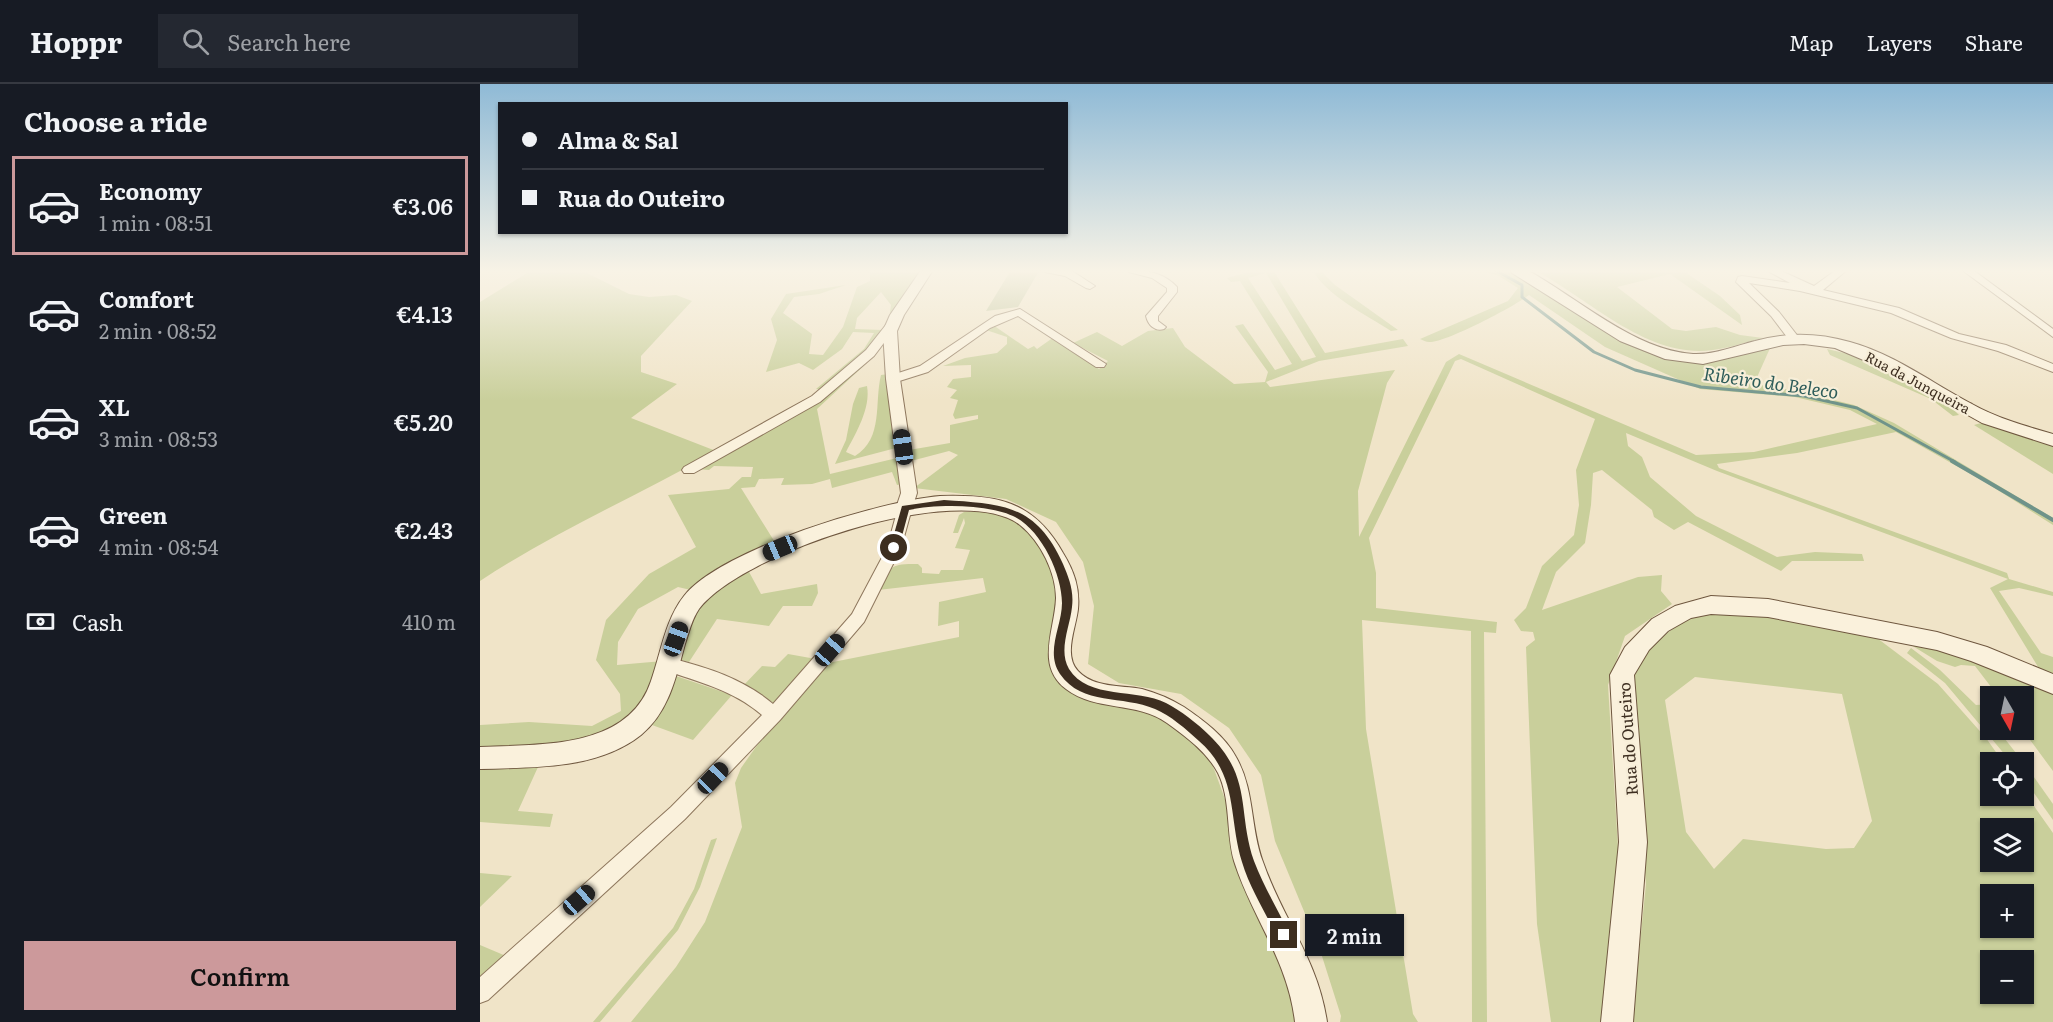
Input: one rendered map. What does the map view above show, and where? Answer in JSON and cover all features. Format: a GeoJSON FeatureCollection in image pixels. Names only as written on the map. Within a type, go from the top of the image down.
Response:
{"type":"FeatureCollection","features":[{"type":"Feature","properties":{"kind":"main road","name":"Rua da Junqueira"},"geometry":{"type":"LineString","coordinates":[[1589,314],[1643,346],[1684,358],[1713,358],[1771,342],[1794,339],[1821,340],[1866,353],[1994,422],[2053,440]]}},
{"type":"Feature","properties":{"kind":"main road"},"geometry":{"type":"LineString","coordinates":[[480,758],[574,750],[617,737],[639,722],[655,701],[670,665],[687,610],[696,597],[709,585],[744,565],[794,543],[905,508],[928,504],[963,504],[1005,510],[1024,518],[1040,532],[1053,553],[1066,583],[1067,606],[1059,655],[1063,669],[1069,678],[1082,688],[1094,693],[1147,701],[1162,706],[1204,737],[1228,767],[1234,784],[1248,861],[1299,966],[1309,998],[1311,1022]]}},
{"type":"Feature","properties":{"kind":"main road","name":"Rua do Outeiro"},"geometry":{"type":"LineString","coordinates":[[1617,1022],[1633,842],[1622,675],[1633,652],[1661,627],[1681,614],[1703,606],[1726,605],[1765,609],[1945,643],[1985,656],[2053,684]]}},
{"type":"Feature","properties":{"kind":"street"},"geometry":{"type":"LineString","coordinates":[[689,470],[816,399],[870,353],[899,314]]}},
{"type":"Feature","properties":{"kind":"street"},"geometry":{"type":"LineString","coordinates":[[893,379],[923,370],[1007,314]]}},
{"type":"Feature","properties":{"kind":"street"},"geometry":{"type":"LineString","coordinates":[[1023,314],[1100,364]]}},
{"type":"Feature","properties":{"kind":"street"},"geometry":{"type":"LineString","coordinates":[[1154,314],[1152,316],[1154,322],[1160,327]]}},
{"type":"Feature","properties":{"kind":"street"},"geometry":{"type":"LineString","coordinates":[[1775,314],[1794,339]]}},
{"type":"Feature","properties":{"kind":"street"},"geometry":{"type":"LineString","coordinates":[[1904,314],[1955,336],[2002,348],[2053,368]]}},
{"type":"Feature","properties":{"kind":"street"},"geometry":{"type":"LineString","coordinates":[[2026,314],[2053,334]]}},
{"type":"Feature","properties":{"kind":"street"},"geometry":{"type":"LineString","coordinates":[[480,992],[678,813],[774,715],[858,618],[894,548],[909,493],[893,379],[890,331],[893,323]]}},
{"type":"Feature","properties":{"kind":"street"},"geometry":{"type":"LineString","coordinates":[[670,665],[723,683],[762,703],[774,715]]}},
{"type":"Feature","properties":{"kind":"green space"},"geometry":{"type":"Polygon","coordinates":[[[480,314],[680,314],[641,356],[641,372],[677,384],[631,418],[716,451],[567,530],[480,581],[480,314]]]}},
{"type":"Feature","properties":{"kind":"green space"},"geometry":{"type":"Polygon","coordinates":[[[774,314],[784,314],[812,334],[809,354],[823,355],[843,327],[848,314],[861,314],[857,318],[855,329],[883,330],[869,350],[824,390],[816,389],[864,349],[874,333],[853,332],[842,349],[813,370],[799,363],[766,372],[777,340],[771,319],[774,314]]]}},
{"type":"Feature","properties":{"kind":"green space"},"geometry":{"type":"Polygon","coordinates":[[[1261,314],[1271,314],[1302,361],[1316,357],[1290,314],[1300,314],[1325,353],[1403,339],[1408,346],[1319,361],[1266,382],[1270,387],[1395,370],[1387,383],[1358,491],[1359,537],[1446,362],[1459,354],[1696,455],[1754,452],[1877,424],[1850,410],[1795,397],[1700,389],[1605,347],[1556,314],[1586,314],[1659,356],[1676,360],[1704,362],[1771,346],[1754,384],[1797,391],[1854,405],[1894,423],[2053,518],[2053,525],[1985,482],[1896,432],[1797,453],[1717,464],[1719,468],[2007,573],[2009,579],[2053,592],[2053,596],[2019,588],[1999,591],[2041,653],[2053,657],[2053,678],[2043,675],[1990,588],[2008,579],[1717,471],[1626,433],[1628,446],[1642,457],[1650,477],[1696,516],[1777,557],[1815,552],[1862,554],[1864,561],[1792,561],[1781,571],[1688,522],[1674,530],[1654,517],[1652,510],[1602,470],[1593,473],[1585,543],[1556,572],[1542,610],[1638,577],[1662,575],[1661,591],[1672,604],[1625,636],[1608,685],[1619,864],[1606,1022],[1551,1022],[1537,924],[1526,647],[1535,640],[1533,632],[1521,631],[1514,620],[1526,608],[1542,566],[1574,535],[1579,505],[1576,470],[1595,419],[1461,359],[1455,361],[1369,538],[1376,573],[1376,608],[1497,622],[1496,633],[1484,632],[1487,1022],[1472,1022],[1471,631],[1362,620],[1366,729],[1413,1014],[1418,1022],[1340,1022],[1341,1016],[1320,950],[1275,841],[1261,775],[1229,728],[1181,694],[1119,683],[1088,664],[1094,606],[1083,562],[1056,522],[1006,499],[914,488],[958,455],[949,451],[911,461],[909,450],[950,443],[950,425],[978,419],[978,415],[955,419],[953,415],[958,400],[950,398],[957,390],[947,387],[953,379],[971,377],[971,365],[943,366],[965,358],[997,353],[1007,344],[1007,337],[986,330],[993,325],[1028,349],[1034,346],[1037,349],[1054,337],[1099,369],[1108,361],[1073,343],[1097,332],[1122,346],[1148,331],[1173,328],[1185,347],[1234,384],[1265,382],[1268,372],[1235,326],[1243,324],[1275,370],[1292,364],[1261,314]]]}},
{"type":"Feature","properties":{"kind":"green space"},"geometry":{"type":"Polygon","coordinates":[[[1364,314],[1375,314],[1398,330],[1391,331],[1364,314]]]}},
{"type":"Feature","properties":{"kind":"green space"},"geometry":{"type":"Polygon","coordinates":[[[1478,314],[1497,314],[1437,341],[1429,342],[1420,339],[1478,314]]]}},
{"type":"Feature","properties":{"kind":"green space"},"geometry":{"type":"Polygon","coordinates":[[[1603,314],[1652,314],[1672,329],[1686,331],[1716,327],[1740,335],[1763,338],[1713,350],[1688,350],[1664,345],[1619,324],[1603,314]]]}},
{"type":"Feature","properties":{"kind":"green space"},"geometry":{"type":"Polygon","coordinates":[[[1726,314],[1739,314],[1742,325],[1726,314]]]}},
{"type":"Feature","properties":{"kind":"green space"},"geometry":{"type":"Polygon","coordinates":[[[1827,349],[1853,355],[1891,374],[1907,379],[1941,397],[1959,415],[1953,416],[1931,399],[1830,355],[1827,349]]]}},
{"type":"Feature","properties":{"kind":"green space"},"geometry":{"type":"Polygon","coordinates":[[[869,361],[817,409],[830,474],[897,458],[902,484],[897,485],[892,472],[832,488],[830,479],[812,484],[781,485],[784,478],[759,479],[755,487],[741,488],[776,544],[695,591],[678,587],[638,609],[618,642],[617,665],[663,661],[650,699],[600,739],[480,751],[480,725],[529,722],[592,726],[621,711],[620,694],[596,660],[606,620],[649,574],[696,547],[668,495],[729,489],[742,477],[751,477],[753,467],[714,466],[709,470],[696,469],[817,401],[869,361]]]}},
{"type":"Feature","properties":{"kind":"green space"},"geometry":{"type":"Polygon","coordinates":[[[889,374],[896,448],[835,464],[846,440],[853,404],[859,388],[867,386],[868,394],[862,420],[846,452],[855,456],[870,440],[876,419],[881,375],[889,374]]]}},
{"type":"Feature","properties":{"kind":"green space"},"geometry":{"type":"Polygon","coordinates":[[[1981,423],[2053,443],[2053,474],[1974,425],[1981,423]]]}},
{"type":"Feature","properties":{"kind":"green space"},"geometry":{"type":"Polygon","coordinates":[[[964,512],[989,512],[1020,521],[1034,535],[1058,576],[1052,665],[1147,708],[1176,727],[1210,758],[1226,802],[1232,857],[1297,1001],[1295,1022],[631,1022],[676,967],[705,922],[742,827],[735,783],[741,768],[765,734],[828,663],[959,637],[959,621],[938,626],[939,602],[986,592],[983,578],[878,590],[889,571],[896,566],[918,564],[922,568],[922,573],[939,574],[941,570],[963,570],[970,550],[955,548],[965,523],[964,518],[958,533],[953,533],[959,515],[964,512]]]}},
{"type":"Feature","properties":{"kind":"green space"},"geometry":{"type":"Polygon","coordinates":[[[748,570],[761,594],[817,584],[818,593],[812,606],[783,606],[769,626],[717,619],[689,662],[678,659],[698,602],[748,570]]]}},
{"type":"Feature","properties":{"kind":"green space"},"geometry":{"type":"Polygon","coordinates":[[[1723,610],[1873,635],[1938,684],[1980,731],[1980,740],[1987,740],[1996,752],[1980,752],[1980,806],[2034,806],[2053,833],[2053,1022],[1632,1022],[1646,884],[1629,681],[1649,648],[1687,617],[1723,610]],[[1695,677],[1665,700],[1686,832],[1714,869],[1743,839],[1826,849],[1854,848],[1872,821],[1842,694],[1695,677]]]}},
{"type":"Feature","properties":{"kind":"green space"},"geometry":{"type":"Polygon","coordinates":[[[1911,645],[1943,648],[2036,682],[2053,695],[2053,771],[2030,740],[2034,740],[2034,686],[1990,686],[1975,666],[1955,667],[1937,661],[1911,645]]]}},
{"type":"Feature","properties":{"kind":"green space"},"geometry":{"type":"Polygon","coordinates":[[[1911,648],[1940,670],[1976,705],[1980,705],[1980,725],[1945,683],[1907,653],[1911,648]]]}},
{"type":"Feature","properties":{"kind":"green space"},"geometry":{"type":"Polygon","coordinates":[[[788,654],[816,659],[774,703],[742,687],[762,666],[775,667],[788,654]]]}},
{"type":"Feature","properties":{"kind":"green space"},"geometry":{"type":"Polygon","coordinates":[[[676,676],[732,695],[693,740],[652,725],[676,676]]]}},
{"type":"Feature","properties":{"kind":"green space"},"geometry":{"type":"Polygon","coordinates":[[[1993,740],[2006,740],[2015,752],[2003,752],[1993,740]]]}},
{"type":"Feature","properties":{"kind":"green space"},"geometry":{"type":"Polygon","coordinates":[[[533,759],[538,767],[518,811],[553,814],[550,827],[480,822],[480,767],[533,759]]]}},
{"type":"Feature","properties":{"kind":"green space"},"geometry":{"type":"Polygon","coordinates":[[[2034,777],[2053,804],[2053,820],[2034,793],[2034,777]]]}},
{"type":"Feature","properties":{"kind":"green space"},"geometry":{"type":"Polygon","coordinates":[[[717,838],[700,887],[678,930],[600,1022],[593,1022],[673,928],[694,889],[711,840],[717,838]]]}},
{"type":"Feature","properties":{"kind":"green space"},"geometry":{"type":"Polygon","coordinates":[[[480,873],[512,876],[480,907],[480,873]]]}},
{"type":"Feature","properties":{"kind":"green space"},"geometry":{"type":"Polygon","coordinates":[[[480,945],[506,956],[480,982],[480,945]]]}},
{"type":"Feature","properties":{"kind":"waterway","name":"Ribeiro do Beleco"},"geometry":{"type":"LineString","coordinates":[[1544,314],[1594,352],[1635,370],[1701,387],[1804,396],[1857,408],[1955,462]]}},
{"type":"Feature","properties":{"kind":"waterway","name":"Ribeiro do Beleco"},"geometry":{"type":"LineString","coordinates":[[1952,461],[2053,520]]}},
{"type":"Feature","properties":{"kind":"route"},"geometry":{"type":"LineString","coordinates":[[894,548],[905,508],[928,504],[957,503],[1005,510],[1024,518],[1040,532],[1064,574],[1066,583],[1067,606],[1059,641],[1059,659],[1063,669],[1072,682],[1094,693],[1147,701],[1162,706],[1204,737],[1217,752],[1228,767],[1234,784],[1239,822],[1248,861],[1256,882],[1284,935]]}}]}
